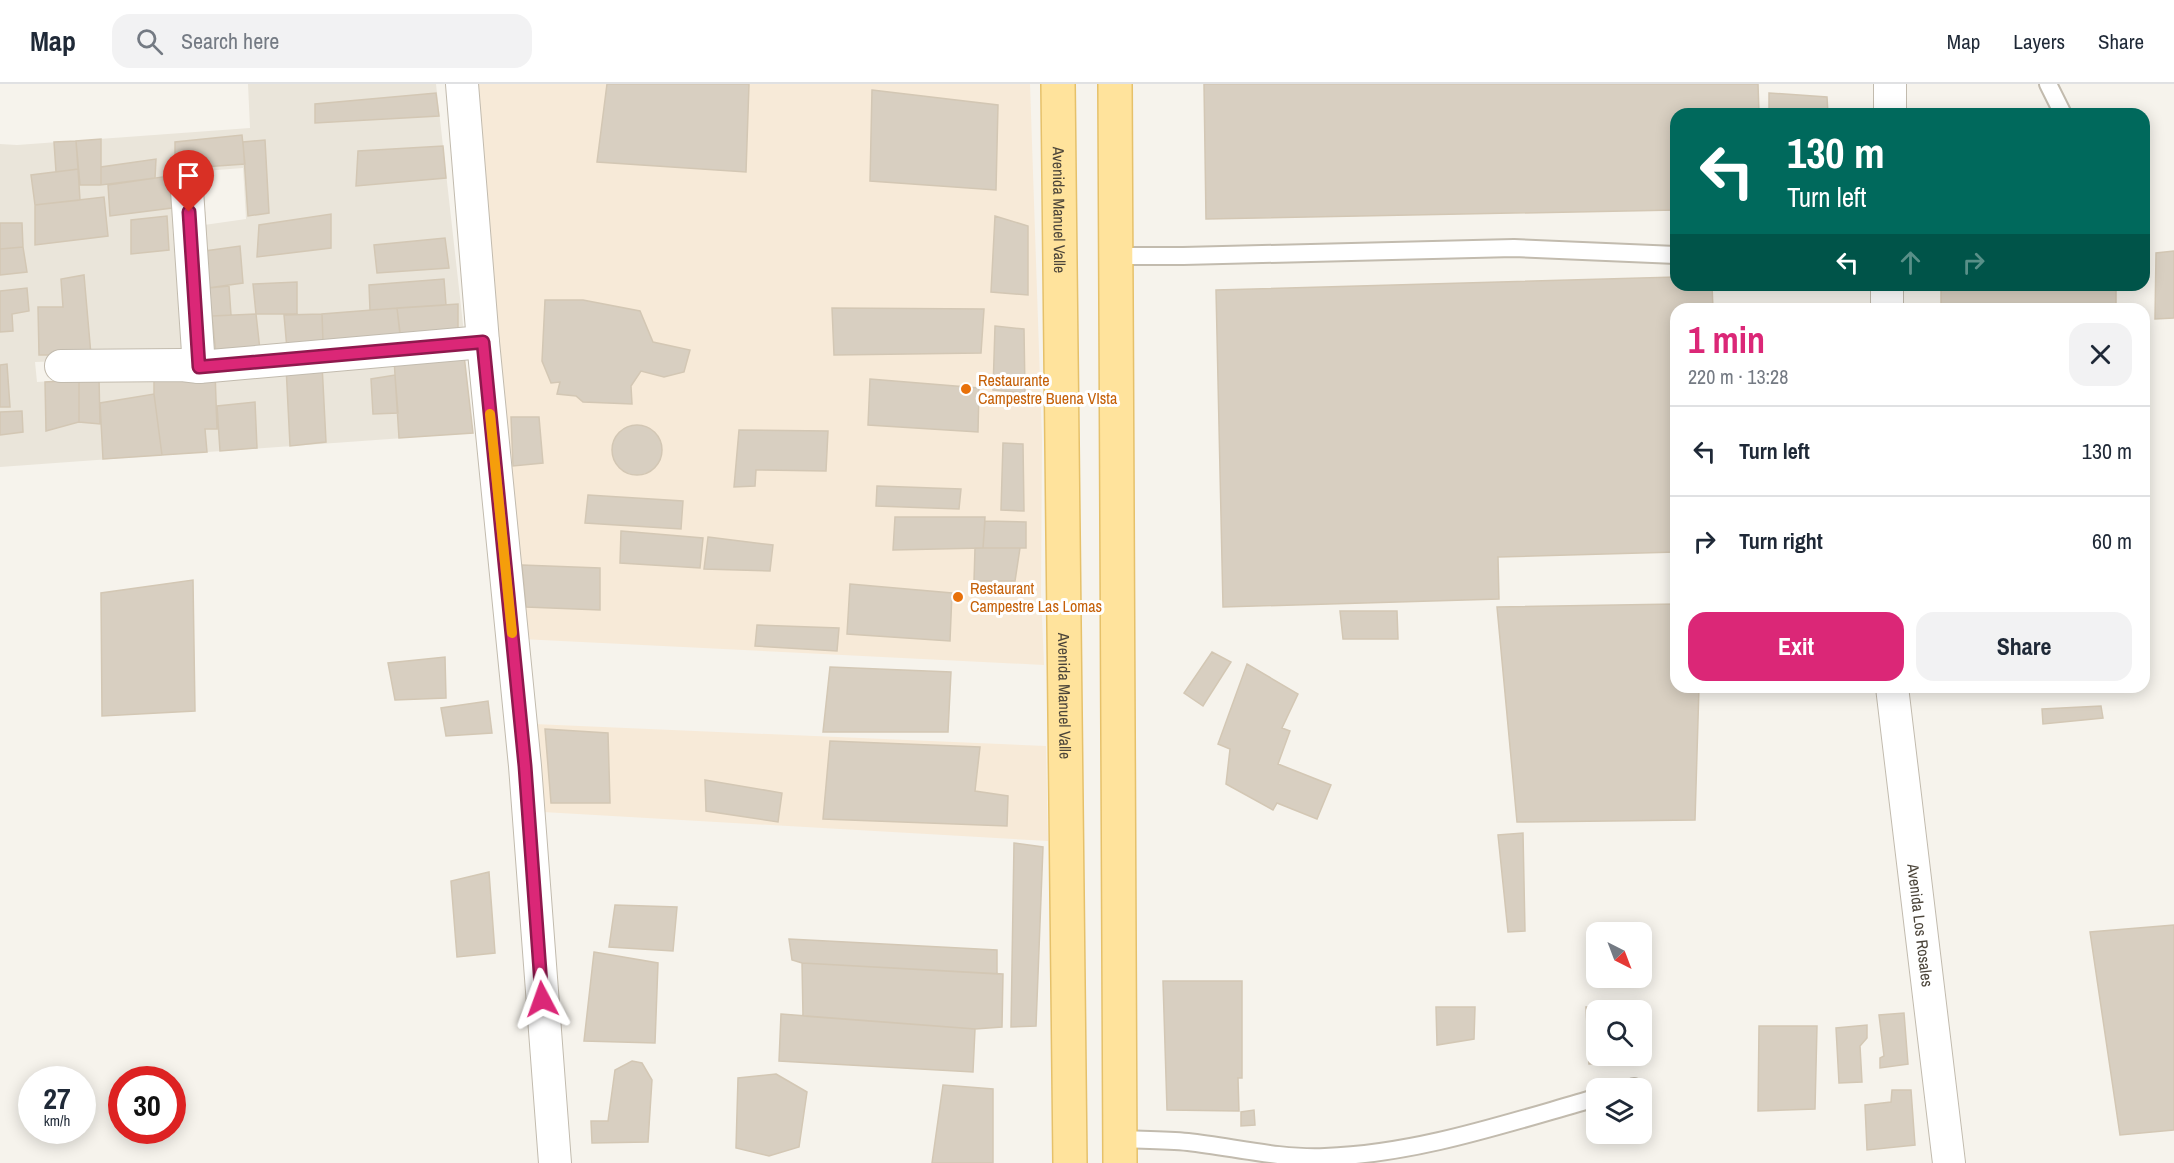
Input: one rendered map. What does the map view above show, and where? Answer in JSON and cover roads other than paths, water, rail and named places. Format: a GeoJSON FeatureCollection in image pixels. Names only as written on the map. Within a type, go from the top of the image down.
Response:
{"type":"FeatureCollection","features":[{"type":"Feature","properties":{"kind":"main road","name":"Avenida Manuel Valle"},"geometry":{"type":"LineString","coordinates":[[1058,84],[1070,1163]]}},
{"type":"Feature","properties":{"kind":"main road"},"geometry":{"type":"LineString","coordinates":[[1115,84],[1120,1151]]}},
{"type":"Feature","properties":{"kind":"street"},"geometry":{"type":"LineString","coordinates":[[462,84],[483,342],[525,766],[555,1163]]}},
{"type":"Feature","properties":{"kind":"street"},"geometry":{"type":"LineString","coordinates":[[1890,84],[1890,108]]}},
{"type":"Feature","properties":{"kind":"street"},"geometry":{"type":"LineString","coordinates":[[187,190],[199,367]]}},
{"type":"Feature","properties":{"kind":"street"},"geometry":{"type":"LineString","coordinates":[[61,366],[182,365],[199,367],[483,342]]}},
{"type":"Feature","properties":{"kind":"street","name":"Avenida Los Rosales"},"geometry":{"type":"LineString","coordinates":[[1893,693],[1950,1163]]}},
{"type":"Feature","properties":{"kind":"lane"},"geometry":{"type":"LineString","coordinates":[[2048,84],[2060,108]]}},
{"type":"Feature","properties":{"kind":"lane"},"geometry":{"type":"LineString","coordinates":[[1116,256],[1207,256],[1514,248],[1670,255]]}},
{"type":"Feature","properties":{"kind":"lane"},"geometry":{"type":"LineString","coordinates":[[1120,1151],[1186,1142],[1322,1158],[1370,1154],[1467,1135],[1586,1101]]}},
{"type":"Feature","properties":{"kind":"place","name":"Restaurante Campestre Buena VIsta"},"geometry":{"type":"Point","coordinates":[966,389]}},
{"type":"Feature","properties":{"kind":"place","name":"Restaurant Campestre Las Lomas"},"geometry":{"type":"Point","coordinates":[958,597]}}]}
